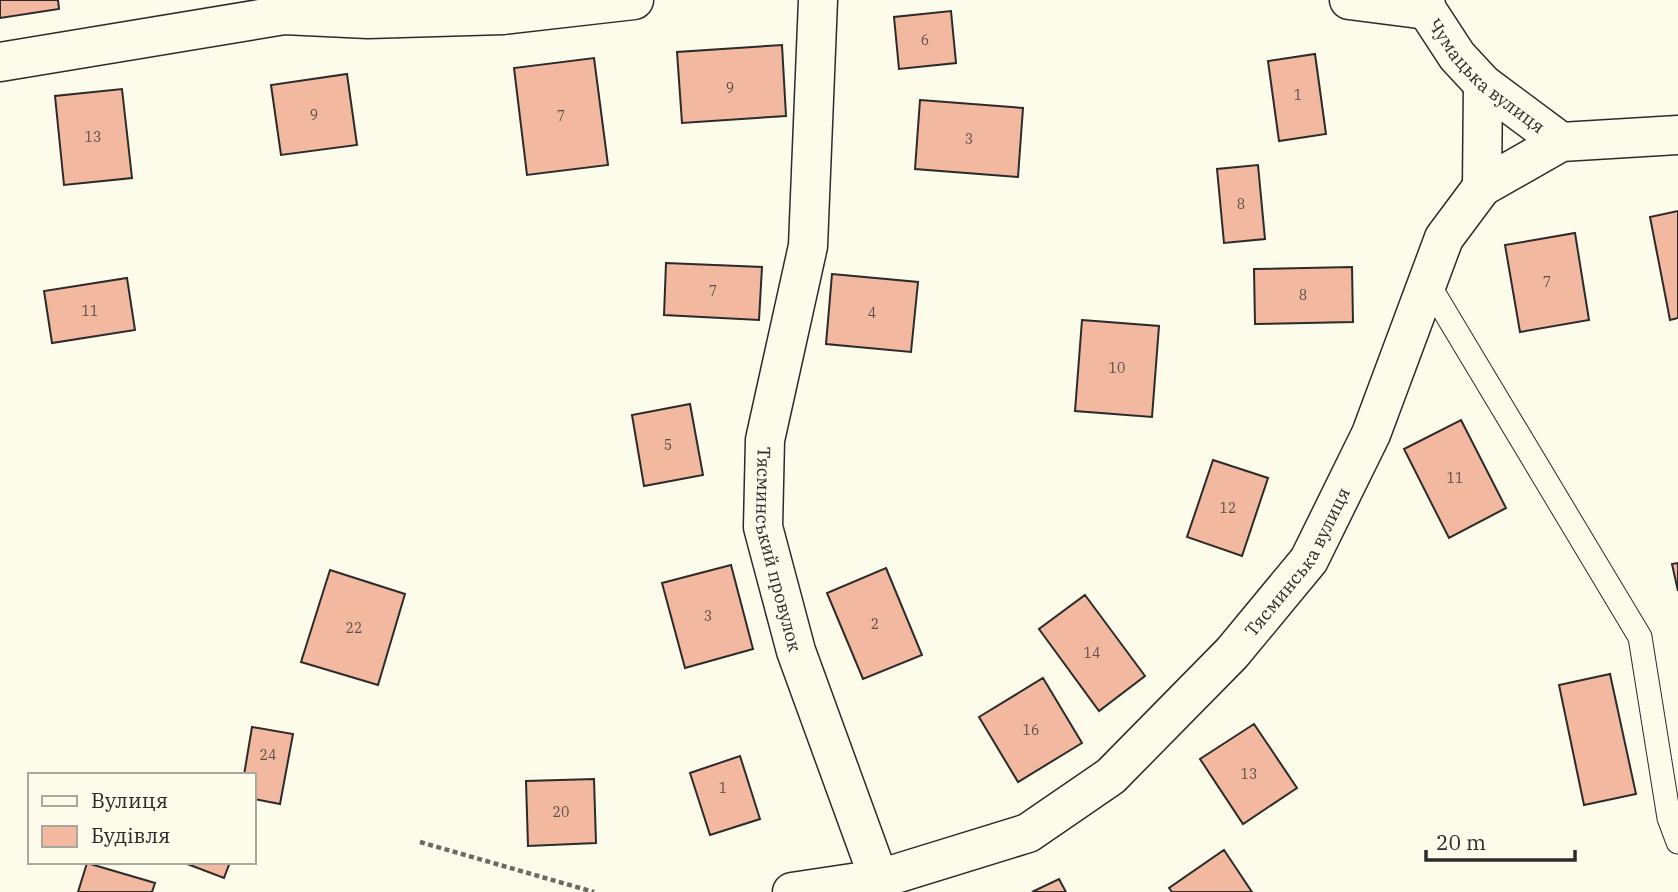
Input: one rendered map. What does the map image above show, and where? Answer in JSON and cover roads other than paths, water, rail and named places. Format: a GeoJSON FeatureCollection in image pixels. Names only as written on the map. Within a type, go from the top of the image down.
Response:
{"type":"FeatureCollection","features":[{"type":"Feature","properties":{"kind":"street"},"geometry":{"type":"LineString","coordinates":[[245,0],[284,15]]}},
{"type":"Feature","properties":{"kind":"street"},"geometry":{"type":"LineString","coordinates":[[0,62],[284,15],[368,19],[503,15],[634,0]]}},
{"type":"Feature","properties":{"kind":"street","name":"Тясминський провулок"},"geometry":{"type":"LineString","coordinates":[[818,0],[808,246],[765,440],[763,527],[796,651],[879,878]]}},
{"type":"Feature","properties":{"kind":"street"},"geometry":{"type":"LineString","coordinates":[[1349,0],[1426,5]]}},
{"type":"Feature","properties":{"kind":"street","name":"Чумацька вулиця"},"geometry":{"type":"LineString","coordinates":[[1426,5],[1457,56],[1483,84],[1561,142]]}},
{"type":"Feature","properties":{"kind":"street"},"geometry":{"type":"LineString","coordinates":[[1482,187],[1483,84]]}},
{"type":"Feature","properties":{"kind":"street","name":"Тясминська вулиця"},"geometry":{"type":"LineString","coordinates":[[792,892],[879,878],[1028,833],[1111,776],[1232,653],[1309,560],[1371,434],[1444,238],[1482,187],[1561,142],[1678,135]]}},
{"type":"Feature","properties":{"kind":"lane"},"geometry":{"type":"LineString","coordinates":[[1427,282],[1640,637],[1669,818],[1678,842]]}}]}
